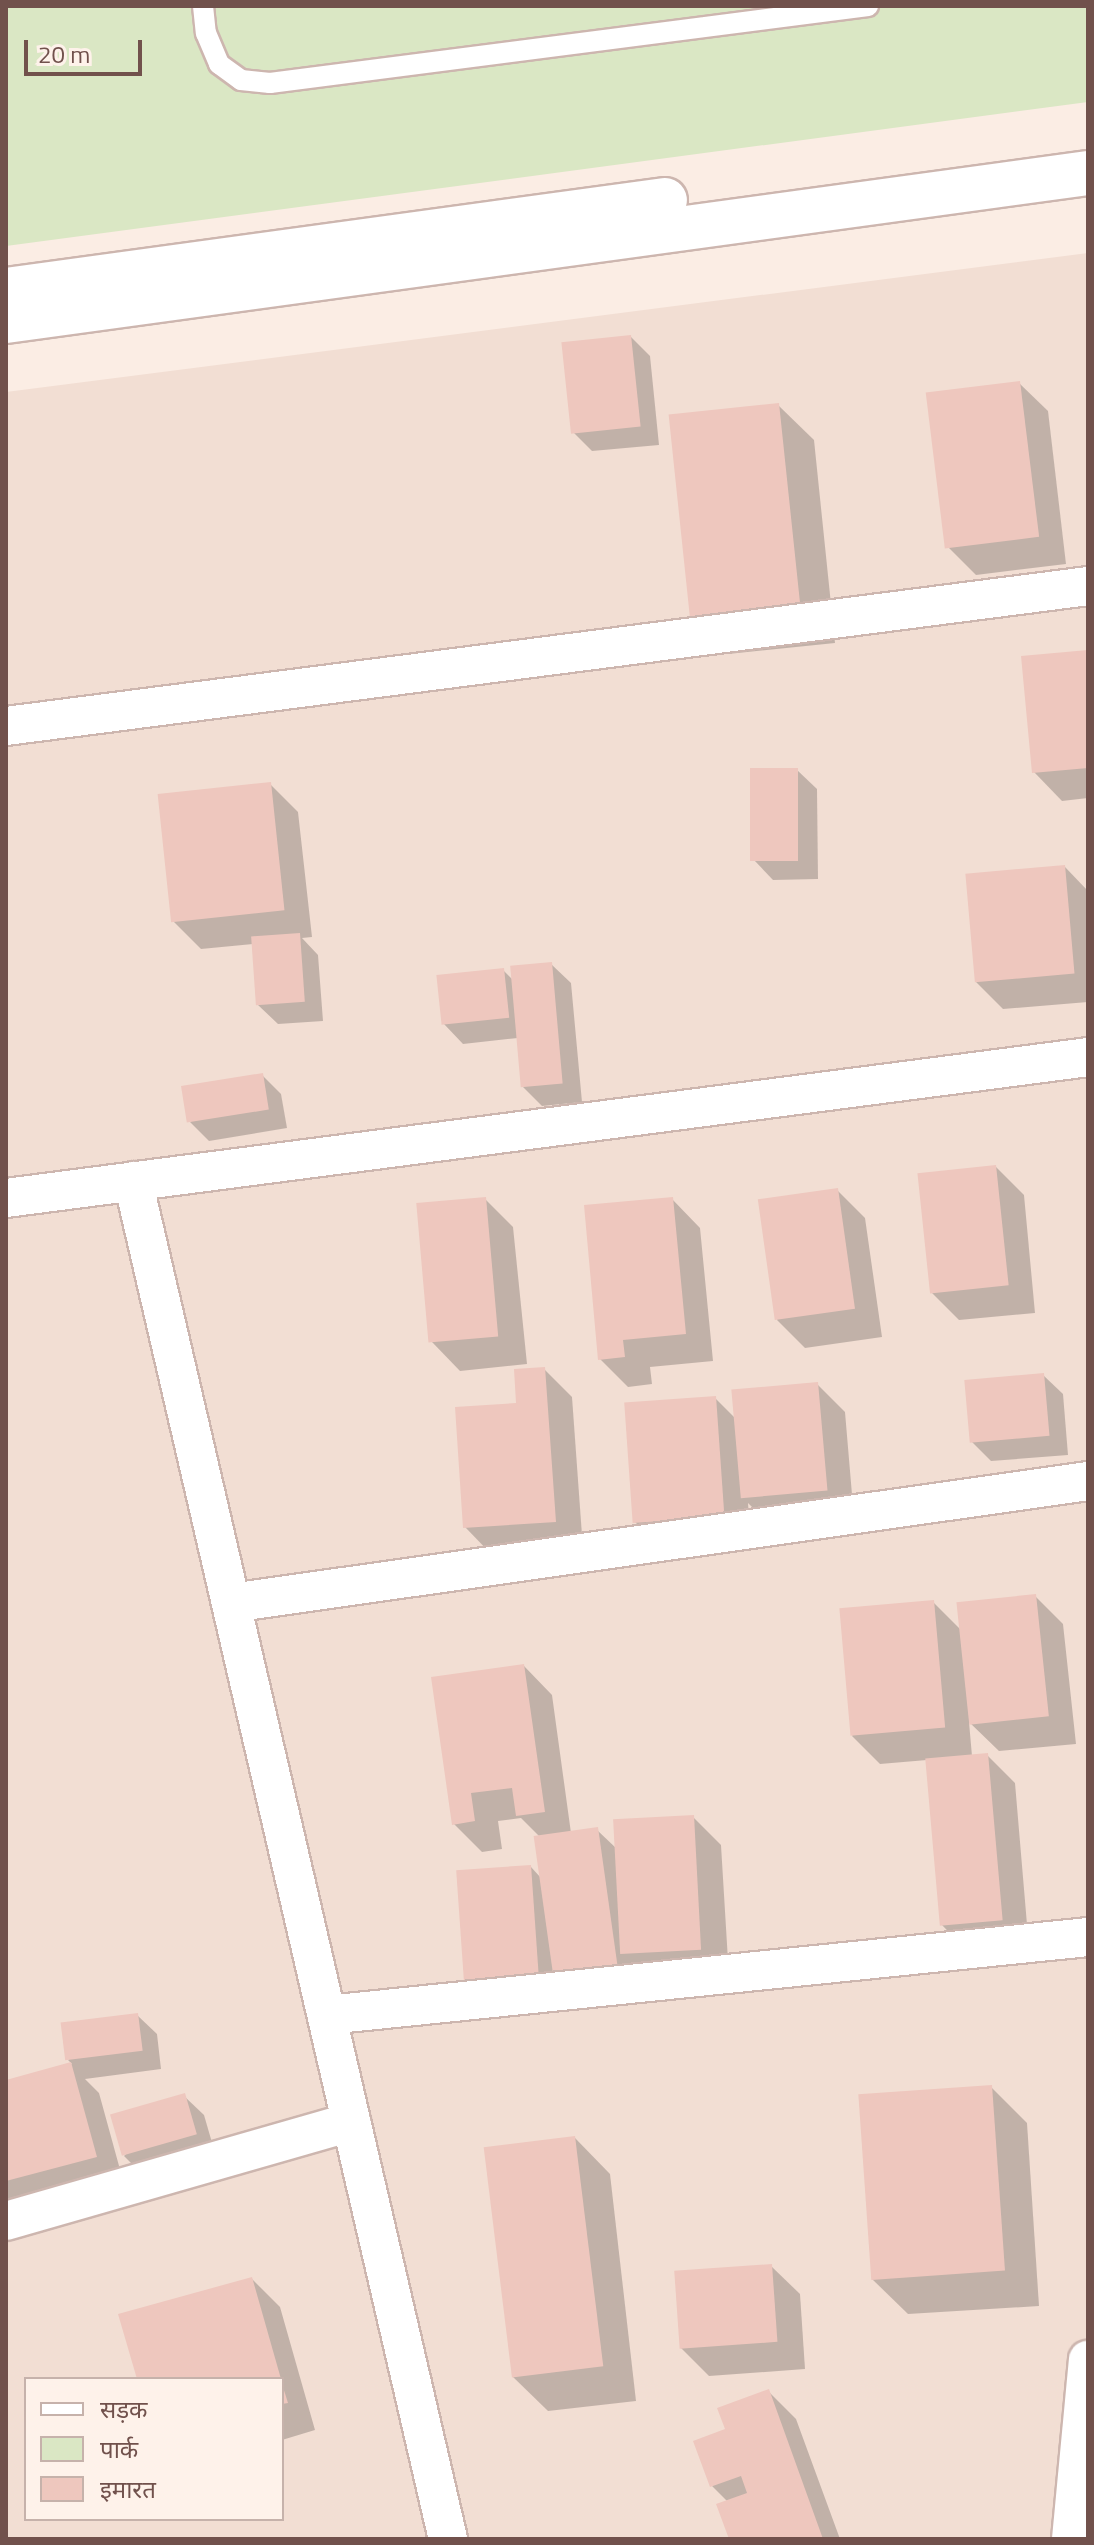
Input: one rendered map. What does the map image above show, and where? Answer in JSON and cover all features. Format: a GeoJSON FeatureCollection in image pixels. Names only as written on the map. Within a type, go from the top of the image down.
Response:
{"type":"FeatureCollection","features":[{"type":"Feature","properties":{"kind":"street"},"geometry":{"type":"LineString","coordinates":[[6,290],[1088,143]]}},
{"type":"Feature","properties":{"kind":"street"},"geometry":{"type":"LineString","coordinates":[[6,321],[1088,173]]}},
{"type":"Feature","properties":{"kind":"street"},"geometry":{"type":"LineString","coordinates":[[6,726],[1088,586]]}},
{"type":"Feature","properties":{"kind":"street"},"geometry":{"type":"LineString","coordinates":[[6,1198],[1088,1057]]}},
{"type":"Feature","properties":{"kind":"street"},"geometry":{"type":"LineString","coordinates":[[133,1181],[448,2539]]}},
{"type":"Feature","properties":{"kind":"street"},"geometry":{"type":"LineString","coordinates":[[231,1603],[1088,1481]]}},
{"type":"Feature","properties":{"kind":"street"},"geometry":{"type":"LineString","coordinates":[[327,2015],[1088,1937]]}},
{"type":"Feature","properties":{"kind":"street"},"geometry":{"type":"LineString","coordinates":[[6,2221],[351,2122]]}},
{"type":"Feature","properties":{"kind":"street"},"geometry":{"type":"LineString","coordinates":[[1071,2539],[1088,2360]]}},
{"type":"Feature","properties":{"kind":"lane"},"geometry":{"type":"LineString","coordinates":[[203,6],[206,33],[219,64],[241,80],[270,83],[868,6]]}},
{"type":"Feature","properties":{"kind":"shaded area"},"geometry":{"type":"Polygon","coordinates":[[[1088,253],[1088,2539],[6,2539],[6,392],[1088,253]]]}},
{"type":"Feature","properties":{"kind":"green space"},"geometry":{"type":"Polygon","coordinates":[[[6,6],[1088,6],[1088,102],[6,246],[6,6]]]}},
{"type":"Feature","properties":{"kind":"building"},"geometry":{"type":"Polygon","coordinates":[[[631,335],[641,426],[571,434],[561,342],[631,335]]]}},
{"type":"Feature","properties":{"kind":"building"},"geometry":{"type":"Polygon","coordinates":[[[1020,381],[1039,537],[945,548],[926,393],[1020,381]]]}},
{"type":"Feature","properties":{"kind":"building"},"geometry":{"type":"Polygon","coordinates":[[[779,403],[801,608],[690,619],[669,415],[779,403]]]}},
{"type":"Feature","properties":{"kind":"building"},"geometry":{"type":"Polygon","coordinates":[[[1088,650],[1088,768],[1032,773],[1021,656],[1088,650]]]}},
{"type":"Feature","properties":{"kind":"building"},"geometry":{"type":"Polygon","coordinates":[[[750,768],[798,768],[798,861],[750,861],[750,768]]]}},
{"type":"Feature","properties":{"kind":"building"},"geometry":{"type":"Polygon","coordinates":[[[271,782],[284,910],[171,922],[158,794],[271,782]]]}},
{"type":"Feature","properties":{"kind":"building"},"geometry":{"type":"Polygon","coordinates":[[[1065,865],[1074,974],[975,982],[965,874],[1065,865]]]}},
{"type":"Feature","properties":{"kind":"building"},"geometry":{"type":"Polygon","coordinates":[[[300,933],[305,1002],[256,1005],[251,936],[300,933]]]}},
{"type":"Feature","properties":{"kind":"building"},"geometry":{"type":"Polygon","coordinates":[[[552,962],[563,1084],[521,1087],[510,966],[552,962]]]}},
{"type":"Feature","properties":{"kind":"building"},"geometry":{"type":"Polygon","coordinates":[[[504,968],[509,1018],[442,1025],[436,975],[504,968]]]}},
{"type":"Feature","properties":{"kind":"building"},"geometry":{"type":"Polygon","coordinates":[[[263,1073],[269,1110],[187,1123],[181,1086],[263,1073]]]}},
{"type":"Feature","properties":{"kind":"building"},"geometry":{"type":"Polygon","coordinates":[[[996,1165],[1009,1285],[930,1294],[917,1173],[996,1165]]]}},
{"type":"Feature","properties":{"kind":"building"},"geometry":{"type":"Polygon","coordinates":[[[838,1188],[855,1309],[775,1320],[758,1199],[838,1188]]]}},
{"type":"Feature","properties":{"kind":"building"},"geometry":{"type":"Polygon","coordinates":[[[486,1197],[498,1336],[428,1343],[416,1203],[486,1197]]]}},
{"type":"Feature","properties":{"kind":"building"},"geometry":{"type":"Polygon","coordinates":[[[673,1197],[686,1334],[623,1340],[625,1357],[598,1360],[584,1205],[673,1197]]]}},
{"type":"Feature","properties":{"kind":"building"},"geometry":{"type":"Polygon","coordinates":[[[545,1367],[556,1522],[463,1528],[455,1407],[516,1403],[514,1369],[545,1367]]]}},
{"type":"Feature","properties":{"kind":"building"},"geometry":{"type":"Polygon","coordinates":[[[1044,1373],[1049,1436],[970,1443],[964,1380],[1044,1373]]]}},
{"type":"Feature","properties":{"kind":"building"},"geometry":{"type":"Polygon","coordinates":[[[818,1382],[827,1491],[741,1498],[731,1390],[818,1382]]]}},
{"type":"Feature","properties":{"kind":"building"},"geometry":{"type":"Polygon","coordinates":[[[716,1396],[724,1517],[633,1523],[624,1402],[716,1396]]]}},
{"type":"Feature","properties":{"kind":"building"},"geometry":{"type":"Polygon","coordinates":[[[1036,1594],[1049,1716],[969,1725],[956,1602],[1036,1594]]]}},
{"type":"Feature","properties":{"kind":"building"},"geometry":{"type":"Polygon","coordinates":[[[934,1600],[945,1728],[851,1736],[839,1608],[934,1600]]]}},
{"type":"Feature","properties":{"kind":"building"},"geometry":{"type":"Polygon","coordinates":[[[524,1664],[545,1812],[516,1816],[512,1788],[471,1793],[475,1821],[452,1825],[431,1677],[524,1664]]]}},
{"type":"Feature","properties":{"kind":"building"},"geometry":{"type":"Polygon","coordinates":[[[988,1753],[1003,1920],[940,1926],[925,1758],[988,1753]]]}},
{"type":"Feature","properties":{"kind":"building"},"geometry":{"type":"Polygon","coordinates":[[[694,1815],[701,1950],[620,1954],[613,1819],[694,1815]]]}},
{"type":"Feature","properties":{"kind":"building"},"geometry":{"type":"Polygon","coordinates":[[[598,1827],[618,1968],[553,1977],[534,1836],[598,1827]]]}},
{"type":"Feature","properties":{"kind":"building"},"geometry":{"type":"Polygon","coordinates":[[[531,1865],[539,1979],[464,1984],[456,1870],[531,1865]]]}},
{"type":"Feature","properties":{"kind":"building"},"geometry":{"type":"Polygon","coordinates":[[[138,2013],[143,2051],[65,2060],[61,2023],[138,2013]]]}},
{"type":"Feature","properties":{"kind":"building"},"geometry":{"type":"Polygon","coordinates":[[[71,2062],[97,2157],[6,2181],[6,2080],[71,2062]]]}},
{"type":"Feature","properties":{"kind":"building"},"geometry":{"type":"Polygon","coordinates":[[[992,2085],[1005,2271],[871,2280],[858,2094],[992,2085]]]}},
{"type":"Feature","properties":{"kind":"building"},"geometry":{"type":"Polygon","coordinates":[[[185,2093],[197,2134],[122,2156],[110,2114],[185,2093]]]}},
{"type":"Feature","properties":{"kind":"building"},"geometry":{"type":"Polygon","coordinates":[[[575,2136],[603,2366],[512,2377],[484,2147],[575,2136]]]}},
{"type":"Feature","properties":{"kind":"building"},"geometry":{"type":"Polygon","coordinates":[[[772,2264],[777,2342],[680,2349],[674,2271],[772,2264]]]}},
{"type":"Feature","properties":{"kind":"building"},"geometry":{"type":"Polygon","coordinates":[[[252,2277],[280,2377],[136,2377],[118,2314],[252,2277]]]}},
{"type":"Feature","properties":{"kind":"building"},"geometry":{"type":"Polygon","coordinates":[[[769,2389],[823,2539],[729,2539],[716,2504],[747,2493],[741,2476],[710,2487],[693,2441],[725,2429],[717,2408],[769,2389]]]}}]}
